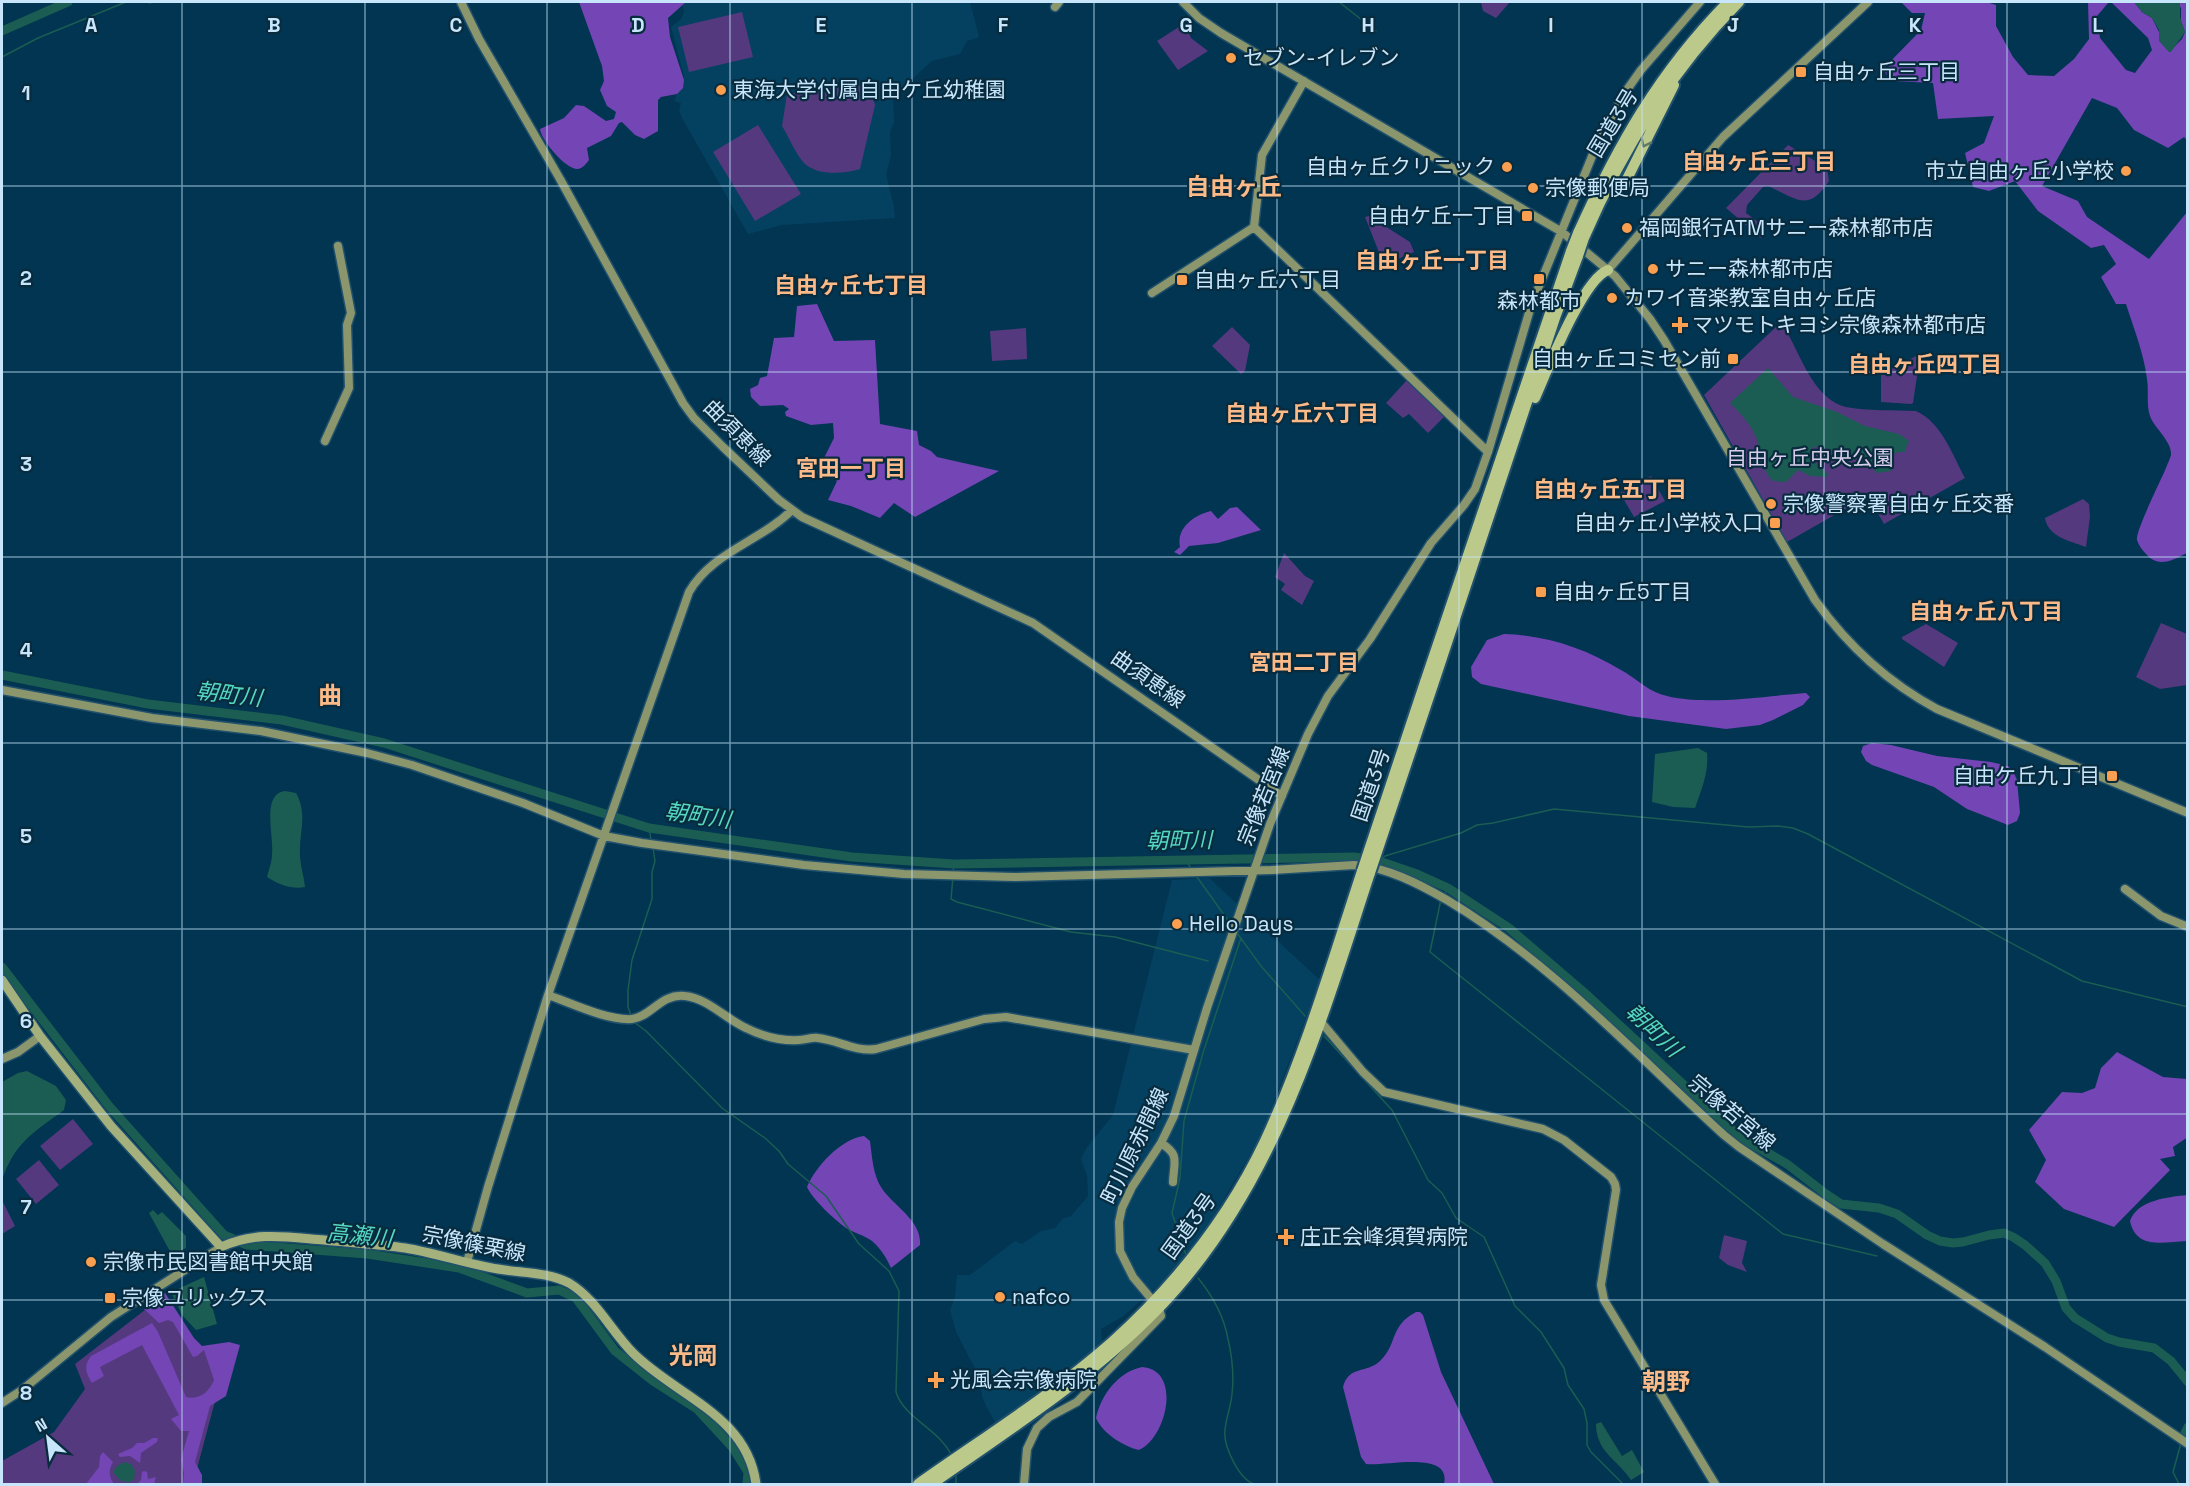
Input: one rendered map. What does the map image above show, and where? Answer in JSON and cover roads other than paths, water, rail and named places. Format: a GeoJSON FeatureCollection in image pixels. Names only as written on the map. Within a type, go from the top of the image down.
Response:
{"type":"FeatureCollection","features":[{"type":"Feature","properties":{"kind":"highway","name":"国道3号"},"geometry":{"type":"LineString","coordinates":[[1156,1305],[1208,1237],[1235,1196],[1264,1142],[1296,1067],[1366,872],[1581,236],[1634,122],[1662,79],[1686,48],[1728,2]]}},
{"type":"Feature","properties":{"kind":"highway","name":"国道3号"},"geometry":{"type":"LineString","coordinates":[[1609,175],[1654,104],[1692,54],[1739,2]]}},
{"type":"Feature","properties":{"kind":"highway"},"geometry":{"type":"LineString","coordinates":[[1624,185],[1692,54]]}},
{"type":"Feature","properties":{"kind":"highway","name":"国道3号"},"geometry":{"type":"LineString","coordinates":[[1429,683],[1513,443],[1575,253]]}},
{"type":"Feature","properties":{"kind":"highway"},"geometry":{"type":"LineString","coordinates":[[1513,443],[1572,317],[1601,272],[1608,270]]}},
{"type":"Feature","properties":{"kind":"highway","name":"国道3号"},"geometry":{"type":"LineString","coordinates":[[918,1485],[955,1463],[1078,1370],[1189,1275],[1213,1243],[1254,1179],[1286,1113],[1321,1022],[1366,872]]}},
{"type":"Feature","properties":{"kind":"highway","name":"国道3号"},"geometry":{"type":"LineString","coordinates":[[932,1485],[955,1463]]}},
{"type":"Feature","properties":{"kind":"main road"},"geometry":{"type":"LineString","coordinates":[[2,980],[40,1036],[111,1126],[221,1248]]}},
{"type":"Feature","properties":{"kind":"main road","name":"宗像篠栗線"},"geometry":{"type":"LineString","coordinates":[[221,1248],[252,1237],[275,1235],[405,1248],[497,1269],[546,1276],[568,1283],[580,1291],[637,1357],[704,1405],[730,1428],[748,1455],[756,1485]]}},
{"type":"Feature","properties":{"kind":"street","name":"曲須恵線"},"geometry":{"type":"LineString","coordinates":[[461,2],[478,39],[560,179],[683,403],[707,431],[792,510],[818,526],[1033,623],[1282,796]]}},
{"type":"Feature","properties":{"kind":"street"},"geometry":{"type":"LineString","coordinates":[[1183,2],[1199,18],[1221,33],[1562,232],[1608,270],[1637,303],[1664,340],[1810,592],[1829,620],[1855,650],[1890,680],[1937,709],[2187,813]]}},
{"type":"Feature","properties":{"kind":"street"},"geometry":{"type":"LineString","coordinates":[[1562,232],[1610,118],[1641,70],[1700,2]]}},
{"type":"Feature","properties":{"kind":"street"},"geometry":{"type":"LineString","coordinates":[[1608,270],[1723,137],[1868,2]]}},
{"type":"Feature","properties":{"kind":"street"},"geometry":{"type":"LineString","coordinates":[[1254,227],[1262,155],[1304,81]]}},
{"type":"Feature","properties":{"kind":"street"},"geometry":{"type":"LineString","coordinates":[[1152,293],[1254,227]]}},
{"type":"Feature","properties":{"kind":"street"},"geometry":{"type":"LineString","coordinates":[[1254,227],[1488,452]]}},
{"type":"Feature","properties":{"kind":"street","name":"宗像若宮線"},"geometry":{"type":"LineString","coordinates":[[1562,232],[1531,306],[1475,489],[1431,543],[1380,625],[1328,696],[1312,726],[1253,870],[1362,866],[1416,882],[1462,909],[1519,949],[1616,1033],[1739,1147],[1883,1244],[2044,1347],[2184,1442]]}},
{"type":"Feature","properties":{"kind":"street"},"geometry":{"type":"LineString","coordinates":[[325,441],[349,388],[347,325],[351,313],[338,246]]}},
{"type":"Feature","properties":{"kind":"street"},"geometry":{"type":"LineString","coordinates":[[467,1262],[548,995],[693,585],[710,566],[767,531],[792,510]]}},
{"type":"Feature","properties":{"kind":"street"},"geometry":{"type":"LineString","coordinates":[[2,690],[152,718],[261,731],[367,753],[412,765],[549,812],[604,836],[642,843],[804,865],[948,876],[1088,876],[1253,870]]}},
{"type":"Feature","properties":{"kind":"street","name":"町川原赤間線"},"geometry":{"type":"LineString","coordinates":[[1156,1305],[1126,1266],[1120,1251],[1119,1222],[1126,1198],[1161,1143],[1180,1101],[1194,1050],[1253,870]]}},
{"type":"Feature","properties":{"kind":"street"},"geometry":{"type":"LineString","coordinates":[[2125,889],[2161,916],[2187,927]]}},
{"type":"Feature","properties":{"kind":"street"},"geometry":{"type":"LineString","coordinates":[[548,995],[614,1018],[636,1018],[665,999],[684,996],[705,1003],[743,1027],[769,1036],[799,1040],[817,1038],[866,1050],[984,1019],[1006,1017],[1194,1050]]}},
{"type":"Feature","properties":{"kind":"street"},"geometry":{"type":"LineString","coordinates":[[1321,1022],[1363,1072],[1384,1092],[1543,1129],[1564,1140],[1611,1177],[1616,1190],[1601,1285],[1604,1300],[1715,1485]]}},
{"type":"Feature","properties":{"kind":"street"},"geometry":{"type":"LineString","coordinates":[[2,1059],[18,1052],[40,1036]]}},
{"type":"Feature","properties":{"kind":"street"},"geometry":{"type":"LineString","coordinates":[[1161,1143],[1174,1154],[1173,1182]]}},
{"type":"Feature","properties":{"kind":"street"},"geometry":{"type":"LineString","coordinates":[[2,1403],[22,1390],[111,1317],[221,1248]]}},
{"type":"Feature","properties":{"kind":"street"},"geometry":{"type":"LineString","coordinates":[[1024,1485],[1027,1449],[1037,1428],[1049,1417],[1077,1402],[1160,1319],[1156,1305]]}},
{"type":"Feature","properties":{"kind":"waterway"},"geometry":{"type":"LineString","coordinates":[[2,31],[68,2]]}},
{"type":"Feature","properties":{"kind":"waterway"},"geometry":{"type":"LineString","coordinates":[[2,57],[38,38],[126,2]]}},
{"type":"Feature","properties":{"kind":"waterway"},"geometry":{"type":"LineString","coordinates":[[148,2],[155,2]]}},
{"type":"Feature","properties":{"kind":"waterway"},"geometry":{"type":"LineString","coordinates":[[1339,2],[1376,31]]}},
{"type":"Feature","properties":{"kind":"waterway","name":"朝町川"},"geometry":{"type":"LineString","coordinates":[[2,675],[148,704],[282,720],[384,743],[649,828],[852,857],[954,864],[1354,857],[1379,861],[1448,888],[1509,928],[1587,995],[1741,1138],[1787,1164],[1841,1204],[1879,1208],[1897,1214],[1927,1235],[1940,1241],[1963,1242],[2004,1233],[2013,1237],[2045,1263],[2056,1281],[2066,1308],[2075,1318],[2107,1338],[2154,1348],[2171,1361],[2188,1382]]}},
{"type":"Feature","properties":{"kind":"waterway"},"geometry":{"type":"LineString","coordinates":[[1379,861],[1385,856],[1461,833],[1477,825],[1554,809],[1748,827],[1793,828],[2082,981],[2188,1007]]}},
{"type":"Feature","properties":{"kind":"waterway"},"geometry":{"type":"LineString","coordinates":[[649,828],[651,840]]}},
{"type":"Feature","properties":{"kind":"waterway"},"geometry":{"type":"LineString","coordinates":[[631,1015],[628,1007],[628,990],[632,960],[652,899],[652,872],[655,861],[653,848]]}},
{"type":"Feature","properties":{"kind":"waterway","name":"朝町川"},"geometry":{"type":"LineString","coordinates":[[1186,861],[1191,868]]}},
{"type":"Feature","properties":{"kind":"waterway"},"geometry":{"type":"LineString","coordinates":[[953,873],[954,864]]}},
{"type":"Feature","properties":{"kind":"waterway"},"geometry":{"type":"LineString","coordinates":[[953,877],[951,899],[957,902],[1071,932],[1115,937],[1208,961]]}},
{"type":"Feature","properties":{"kind":"waterway"},"geometry":{"type":"LineString","coordinates":[[1197,877],[1232,926]]}},
{"type":"Feature","properties":{"kind":"waterway"},"geometry":{"type":"LineString","coordinates":[[1444,895],[1448,888]]}},
{"type":"Feature","properties":{"kind":"waterway"},"geometry":{"type":"LineString","coordinates":[[1441,899],[1430,952],[1783,1234],[1877,1256]]}},
{"type":"Feature","properties":{"kind":"waterway"},"geometry":{"type":"LineString","coordinates":[[1237,933],[1261,966],[1305,1016]]}},
{"type":"Feature","properties":{"kind":"waterway"},"geometry":{"type":"LineString","coordinates":[[1186,1255],[1172,1213],[1180,1178],[1184,1121],[1203,1053],[1241,938]]}},
{"type":"Feature","properties":{"kind":"waterway","name":"高瀬川"},"geometry":{"type":"LineString","coordinates":[[2,967],[109,1106],[224,1235],[247,1245],[367,1254],[459,1268],[527,1293],[559,1290],[576,1298],[615,1351],[653,1381],[697,1409],[733,1448],[748,1472],[747,1484]]}},
{"type":"Feature","properties":{"kind":"waterway"},"geometry":{"type":"LineString","coordinates":[[634,1022],[646,1031],[722,1108],[765,1138],[779,1151],[788,1164],[826,1196],[859,1244],[889,1271],[899,1291],[896,1392],[906,1409],[938,1437],[951,1454]]}},
{"type":"Feature","properties":{"kind":"waterway"},"geometry":{"type":"LineString","coordinates":[[1324,1036],[1392,1110],[1428,1180],[1442,1193],[1456,1218],[1484,1237],[1515,1306],[1541,1332],[1564,1368],[1568,1385],[1584,1409],[1587,1423],[1587,1445],[1591,1452],[1623,1484]]}},
{"type":"Feature","properties":{"kind":"waterway"},"geometry":{"type":"LineString","coordinates":[[1198,1278],[1213,1299],[1226,1331],[1231,1352],[1233,1387],[1225,1430],[1229,1453],[1243,1476],[1254,1484]]}},
{"type":"Feature","properties":{"kind":"waterway","name":"朝町川"},"geometry":{"type":"LineString","coordinates":[[2188,1427],[2185,1433],[2188,1435]]}},
{"type":"Feature","properties":{"kind":"waterway"},"geometry":{"type":"LineString","coordinates":[[2179,1484],[2173,1472],[2181,1443]]}},
{"type":"Feature","properties":{"kind":"waterway"},"geometry":{"type":"LineString","coordinates":[[956,1473],[956,1484]]}},
{"type":"Feature","properties":{"kind":"place","name":"セブン-イレブン"},"geometry":{"type":"Point","coordinates":[1231,58]}},
{"type":"Feature","properties":{"kind":"place","name":"自由ヶ丘三丁目"},"geometry":{"type":"Point","coordinates":[1801,72]}},
{"type":"Feature","properties":{"kind":"place","name":"東海大学付属自由ケ丘幼稚園"},"geometry":{"type":"Point","coordinates":[721,90]}},
{"type":"Feature","properties":{"kind":"place","name":"自由ヶ丘クリニック"},"geometry":{"type":"Point","coordinates":[1507,167]}},
{"type":"Feature","properties":{"kind":"place","name":"市立自由ヶ丘小学校"},"geometry":{"type":"Point","coordinates":[2126,171]}},
{"type":"Feature","properties":{"kind":"place","name":"宗像郵便局"},"geometry":{"type":"Point","coordinates":[1533,188]}},
{"type":"Feature","properties":{"kind":"place","name":"自由ケ丘一丁目"},"geometry":{"type":"Point","coordinates":[1527,216]}},
{"type":"Feature","properties":{"kind":"place","name":"福岡銀行ATMサニー森林都市店"},"geometry":{"type":"Point","coordinates":[1627,228]}},
{"type":"Feature","properties":{"kind":"place","name":"サニー森林都市店"},"geometry":{"type":"Point","coordinates":[1653,269]}},
{"type":"Feature","properties":{"kind":"place","name":"森林都市"},"geometry":{"type":"Point","coordinates":[1539,279]}},
{"type":"Feature","properties":{"kind":"place","name":"自由ヶ丘六丁目"},"geometry":{"type":"Point","coordinates":[1182,280]}},
{"type":"Feature","properties":{"kind":"place","name":"カワイ音楽教室自由ヶ丘店"},"geometry":{"type":"Point","coordinates":[1612,298]}},
{"type":"Feature","properties":{"kind":"place","name":"マツモトキヨシ宗像森林都市店"},"geometry":{"type":"Point","coordinates":[1680,325]}},
{"type":"Feature","properties":{"kind":"place","name":"自由ヶ丘コミセン前"},"geometry":{"type":"Point","coordinates":[1733,359]}},
{"type":"Feature","properties":{"kind":"place","name":"宗像警察署自由ヶ丘交番"},"geometry":{"type":"Point","coordinates":[1771,504]}},
{"type":"Feature","properties":{"kind":"place","name":"自由ヶ丘小学校入口"},"geometry":{"type":"Point","coordinates":[1775,523]}},
{"type":"Feature","properties":{"kind":"place","name":"自由ヶ丘5丁目"},"geometry":{"type":"Point","coordinates":[1541,592]}},
{"type":"Feature","properties":{"kind":"place","name":"自由ケ丘九丁目"},"geometry":{"type":"Point","coordinates":[2112,776]}},
{"type":"Feature","properties":{"kind":"place","name":"Hello Days"},"geometry":{"type":"Point","coordinates":[1177,924]}},
{"type":"Feature","properties":{"kind":"place","name":"庄正会峰須賀病院"},"geometry":{"type":"Point","coordinates":[1286,1237]}},
{"type":"Feature","properties":{"kind":"place","name":"宗像市民図書館中央館"},"geometry":{"type":"Point","coordinates":[91,1262]}},
{"type":"Feature","properties":{"kind":"place","name":"nafco"},"geometry":{"type":"Point","coordinates":[1000,1297]}},
{"type":"Feature","properties":{"kind":"place","name":"宗像ユリックス"},"geometry":{"type":"Point","coordinates":[110,1298]}},
{"type":"Feature","properties":{"kind":"place","name":"光風会宗像病院"},"geometry":{"type":"Point","coordinates":[936,1380]}},
{"type":"Feature","properties":{"kind":"district","name":"自由ヶ丘三丁目"},"geometry":{"type":"Point","coordinates":[1759,161]}},
{"type":"Feature","properties":{"kind":"district","name":"自由ヶ丘"},"geometry":{"type":"Point","coordinates":[1234,187]}},
{"type":"Feature","properties":{"kind":"district","name":"自由ヶ丘一丁目"},"geometry":{"type":"Point","coordinates":[1432,260]}},
{"type":"Feature","properties":{"kind":"district","name":"自由ヶ丘七丁目"},"geometry":{"type":"Point","coordinates":[851,285]}},
{"type":"Feature","properties":{"kind":"district","name":"自由ヶ丘四丁目"},"geometry":{"type":"Point","coordinates":[1925,364]}},
{"type":"Feature","properties":{"kind":"district","name":"自由ヶ丘六丁目"},"geometry":{"type":"Point","coordinates":[1302,413]}},
{"type":"Feature","properties":{"kind":"district","name":"宮田一丁目"},"geometry":{"type":"Point","coordinates":[851,468]}},
{"type":"Feature","properties":{"kind":"district","name":"自由ヶ丘五丁目"},"geometry":{"type":"Point","coordinates":[1610,489]}},
{"type":"Feature","properties":{"kind":"district","name":"自由ヶ丘八丁目"},"geometry":{"type":"Point","coordinates":[1986,611]}},
{"type":"Feature","properties":{"kind":"district","name":"宮田二丁目"},"geometry":{"type":"Point","coordinates":[1304,662]}},
{"type":"Feature","properties":{"kind":"district","name":"曲"},"geometry":{"type":"Point","coordinates":[330,696]}},
{"type":"Feature","properties":{"kind":"district","name":"光岡"},"geometry":{"type":"Point","coordinates":[693,1356]}},
{"type":"Feature","properties":{"kind":"district","name":"朝野"},"geometry":{"type":"Point","coordinates":[1666,1382]}},
{"type":"Feature","properties":{"kind":"park label","name":"自由ヶ丘中央公園"},"geometry":{"type":"Point","coordinates":[1810,458]}}]}
